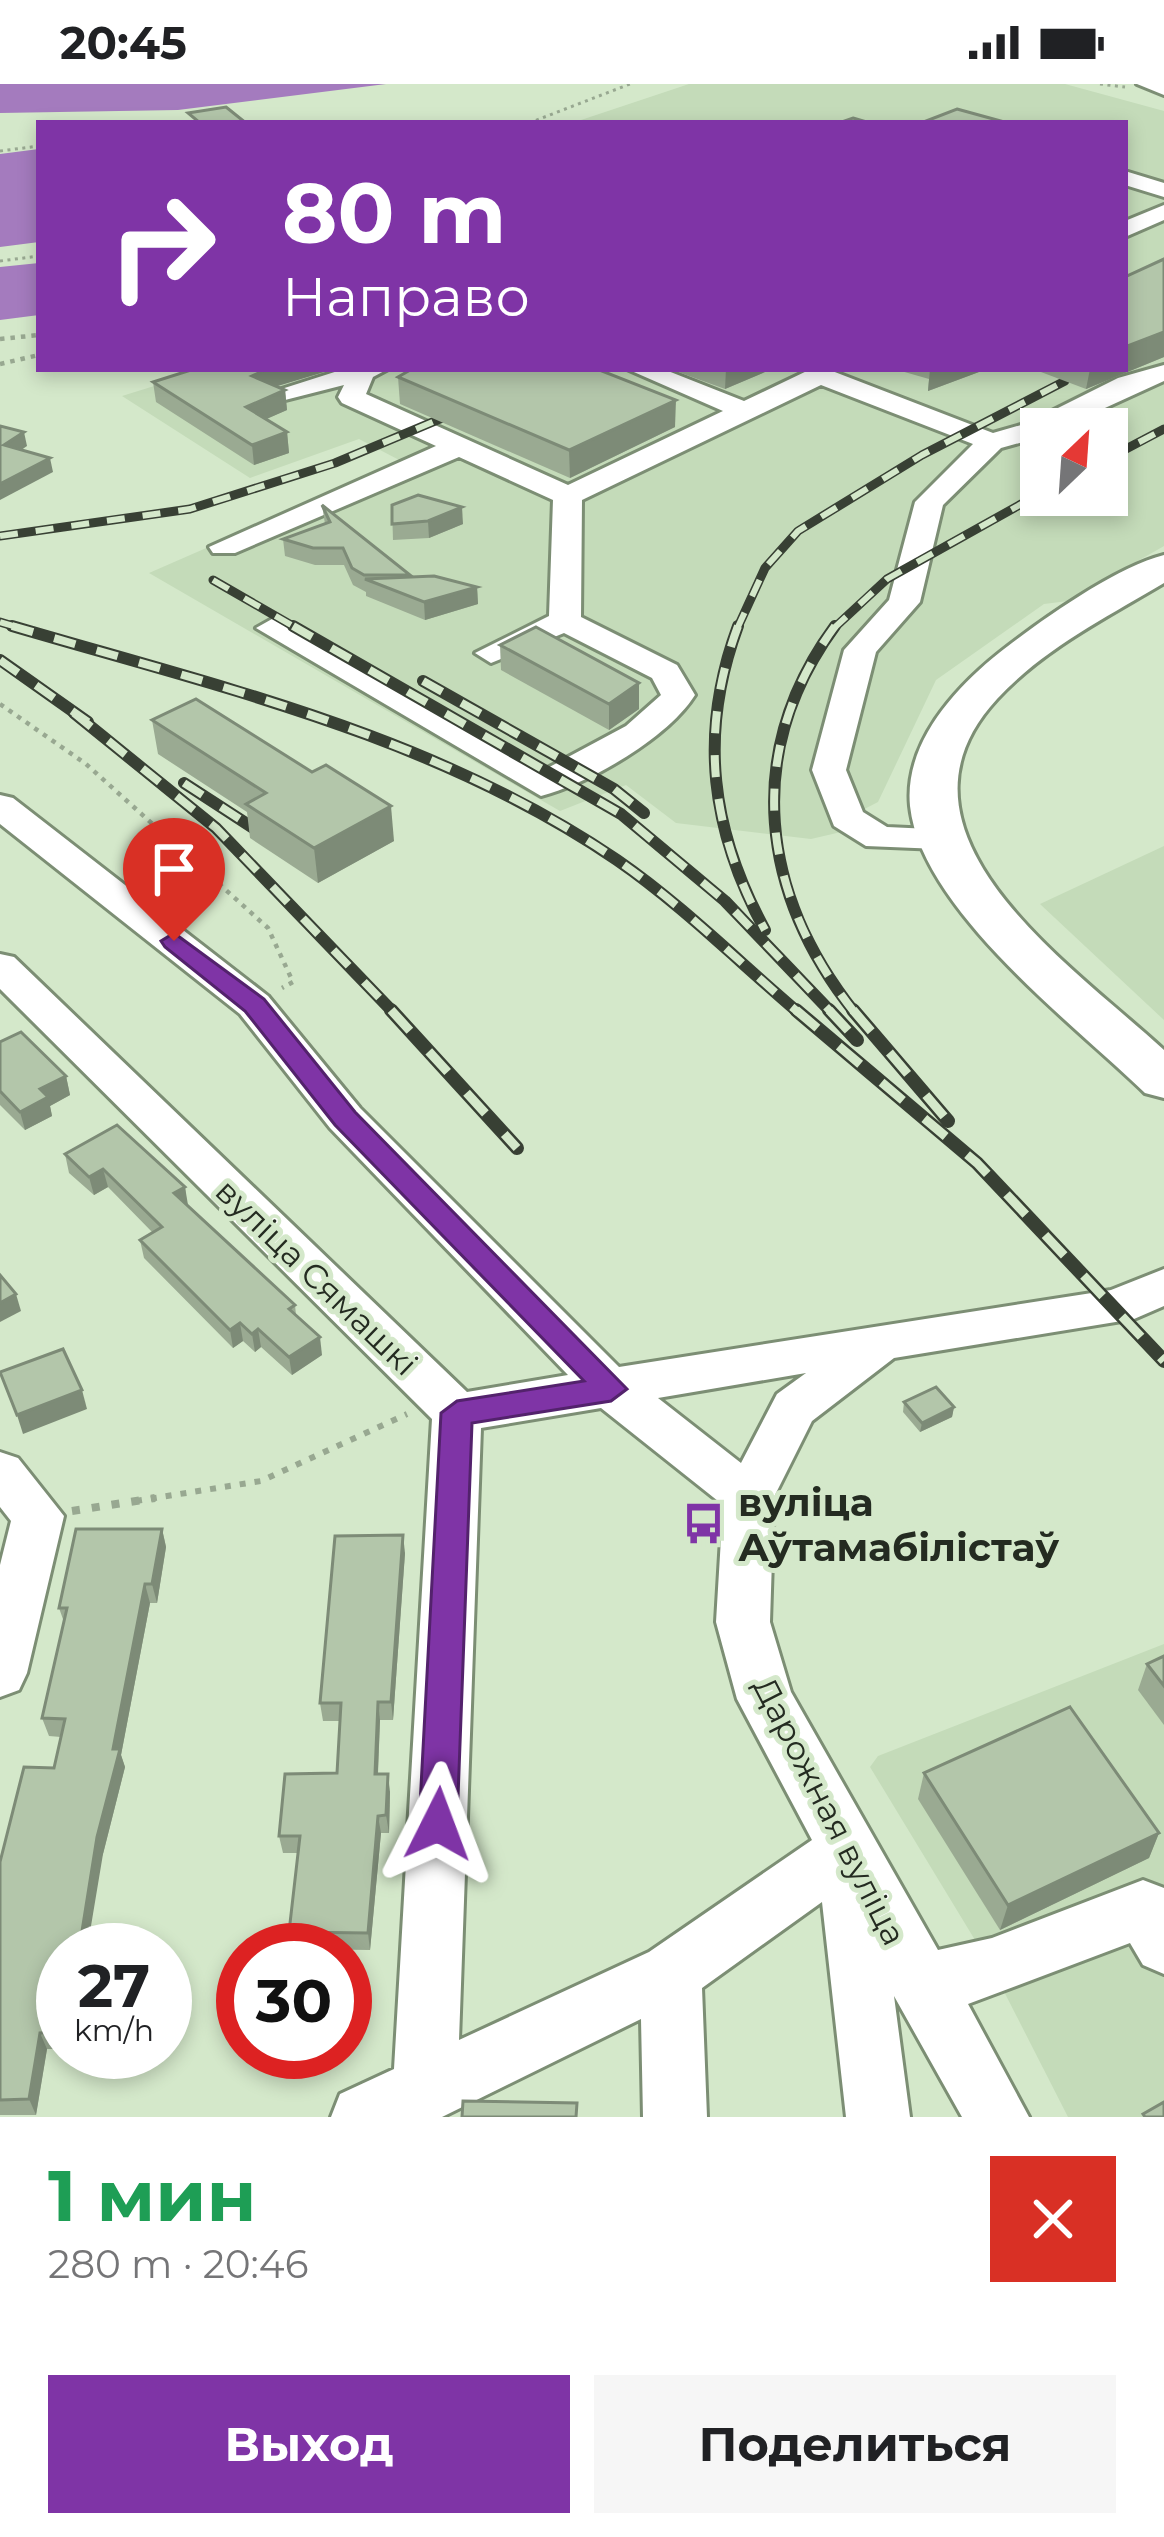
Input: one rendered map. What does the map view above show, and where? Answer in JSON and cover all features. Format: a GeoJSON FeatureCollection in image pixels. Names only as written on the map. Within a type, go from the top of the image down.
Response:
{"type":"FeatureCollection","features":[{"type":"Feature","properties":{"kind":"main road"},"geometry":{"type":"LineString","coordinates":[[1160,575],[1036,646],[963,710],[935,764],[930,795],[939,838],[990,916],[1164,1079]]}},
{"type":"Feature","properties":{"kind":"street"},"geometry":{"type":"LineString","coordinates":[[1147,84],[1164,89]]}},
{"type":"Feature","properties":{"kind":"street"},"geometry":{"type":"LineString","coordinates":[[1128,179],[1164,190]]}},
{"type":"Feature","properties":{"kind":"street"},"geometry":{"type":"LineString","coordinates":[[1128,229],[1164,212]]}},
{"type":"Feature","properties":{"kind":"street"},"geometry":{"type":"LineString","coordinates":[[369,372],[351,397],[568,496]]}},
{"type":"Feature","properties":{"kind":"street"},"geometry":{"type":"LineString","coordinates":[[285,392],[369,372]]}},
{"type":"Feature","properties":{"kind":"street"},"geometry":{"type":"LineString","coordinates":[[648,372],[745,411]]}},
{"type":"Feature","properties":{"kind":"street"},"geometry":{"type":"LineString","coordinates":[[568,496],[826,372],[991,442]]}},
{"type":"Feature","properties":{"kind":"street"},"geometry":{"type":"LineString","coordinates":[[939,838],[878,838],[847,818],[829,770],[860,650],[904,602],[929,502],[991,442],[1038,429],[1126,384],[1164,373]]}},
{"type":"Feature","properties":{"kind":"street"},"geometry":{"type":"LineString","coordinates":[[224,547],[460,446]]}},
{"type":"Feature","properties":{"kind":"street"},"geometry":{"type":"LineString","coordinates":[[565,621],[568,496]]}},
{"type":"Feature","properties":{"kind":"street"},"geometry":{"type":"LineString","coordinates":[[272,628],[541,785],[652,723],[673,708],[678,695],[665,672],[565,621]]}},
{"type":"Feature","properties":{"kind":"street"},"geometry":{"type":"LineString","coordinates":[[491,653],[565,621]]}},
{"type":"Feature","properties":{"kind":"street"},"geometry":{"type":"LineString","coordinates":[[0,806],[254,1005],[345,1118],[611,1389],[749,1497],[794,1408],[882,1342]]}},
{"type":"Feature","properties":{"kind":"street","name":"вуліца Сямашкі"},"geometry":{"type":"LineString","coordinates":[[0,967],[457,1413]]}},
{"type":"Feature","properties":{"kind":"street"},"geometry":{"type":"LineString","coordinates":[[425,2092],[457,1413],[1118,1307],[1164,1286]]}},
{"type":"Feature","properties":{"kind":"street"},"geometry":{"type":"LineString","coordinates":[[0,1472],[38,1516],[0,1673]]}},
{"type":"Feature","properties":{"kind":"street","name":"Дарожная вуліца"},"geometry":{"type":"LineString","coordinates":[[749,1497],[743,1622],[765,1700],[997,2117]]}},
{"type":"Feature","properties":{"kind":"street"},"geometry":{"type":"LineString","coordinates":[[363,2117],[425,2092],[671,1972],[845,1851],[878,2117]]}},
{"type":"Feature","properties":{"kind":"street"},"geometry":{"type":"LineString","coordinates":[[920,1985],[992,1968],[1144,1909],[1164,1944]]}},
{"type":"Feature","properties":{"kind":"street"},"geometry":{"type":"LineString","coordinates":[[671,1972],[675,2117]]}},
{"type":"Feature","properties":{"kind":"path"},"geometry":{"type":"LineString","coordinates":[[535,120],[630,84]]}},
{"type":"Feature","properties":{"kind":"path"},"geometry":{"type":"LineString","coordinates":[[0,151],[36,146]]}},
{"type":"Feature","properties":{"kind":"path"},"geometry":{"type":"LineString","coordinates":[[0,261],[36,256]]}},
{"type":"Feature","properties":{"kind":"path"},"geometry":{"type":"LineString","coordinates":[[0,339],[36,335]]}},
{"type":"Feature","properties":{"kind":"path"},"geometry":{"type":"LineString","coordinates":[[0,364],[36,356]]}},
{"type":"Feature","properties":{"kind":"path"},"geometry":{"type":"LineString","coordinates":[[0,704],[86,764],[268,928],[293,982],[254,1005]]}},
{"type":"Feature","properties":{"kind":"path"},"geometry":{"type":"LineString","coordinates":[[38,1516],[261,1481],[400,1414],[457,1413]]}},
{"type":"Feature","properties":{"kind":"shaded area"},"geometry":{"type":"Polygon","coordinates":[[[0,84],[386,84],[178,110],[0,113],[0,84]]]}},
{"type":"Feature","properties":{"kind":"shaded area"},"geometry":{"type":"Polygon","coordinates":[[[689,84],[1065,84],[1164,111],[1164,546],[1068,601],[1044,604],[936,680],[878,802],[847,818],[841,832],[811,839],[676,823],[626,785],[560,811],[149,573],[403,462],[359,439],[250,478],[122,396],[199,372],[1128,372],[1128,120],[581,120],[689,84]]]}},
{"type":"Feature","properties":{"kind":"shaded area"},"geometry":{"type":"Polygon","coordinates":[[[36,149],[36,242],[0,247],[0,154],[36,149]]]}},
{"type":"Feature","properties":{"kind":"shaded area"},"geometry":{"type":"Polygon","coordinates":[[[36,263],[36,315],[0,320],[0,267],[36,263]]]}},
{"type":"Feature","properties":{"kind":"shaded area"},"geometry":{"type":"Polygon","coordinates":[[[1164,846],[1164,1020],[1040,904],[1164,846]]]}},
{"type":"Feature","properties":{"kind":"shaded area"},"geometry":{"type":"Polygon","coordinates":[[[1164,1644],[1164,2117],[1068,2117],[992,1968],[870,1767],[878,1756],[1164,1644]]]}},
{"type":"Feature","properties":{"kind":"building"},"geometry":{"type":"Polygon","coordinates":[[[226,107],[242,120],[196,120],[188,113],[226,107]]]}},
{"type":"Feature","properties":{"kind":"building"},"geometry":{"type":"Polygon","coordinates":[[[957,109],[997,120],[929,120],[957,109]]]}},
{"type":"Feature","properties":{"kind":"building"},"geometry":{"type":"Polygon","coordinates":[[[1164,259],[1164,332],[1128,346],[1128,276],[1164,259]]]}},
{"type":"Feature","properties":{"kind":"building"},"geometry":{"type":"Polygon","coordinates":[[[185,372],[261,372],[252,376],[285,390],[246,407],[287,432],[252,445],[153,382],[185,372]]]}},
{"type":"Feature","properties":{"kind":"building"},"geometry":{"type":"Polygon","coordinates":[[[407,372],[605,372],[676,400],[569,450],[398,377],[407,372]]]}},
{"type":"Feature","properties":{"kind":"building"},"geometry":{"type":"Polygon","coordinates":[[[0,426],[24,432],[4,445],[50,458],[0,484],[0,426]]]}},
{"type":"Feature","properties":{"kind":"building"},"geometry":{"type":"Polygon","coordinates":[[[418,495],[462,507],[428,521],[392,524],[392,505],[418,495]]]}},
{"type":"Feature","properties":{"kind":"building"},"geometry":{"type":"Polygon","coordinates":[[[322,505],[410,575],[364,575],[352,568],[343,548],[313,548],[283,539],[330,522],[322,505]]]}},
{"type":"Feature","properties":{"kind":"building"},"geometry":{"type":"Polygon","coordinates":[[[434,576],[477,587],[424,602],[365,579],[434,576]]]}},
{"type":"Feature","properties":{"kind":"building"},"geometry":{"type":"Polygon","coordinates":[[[536,627],[639,683],[609,704],[500,645],[536,627]]]}},
{"type":"Feature","properties":{"kind":"building"},"geometry":{"type":"Polygon","coordinates":[[[196,699],[312,772],[326,765],[391,806],[314,848],[246,804],[266,793],[152,720],[196,699]]]}},
{"type":"Feature","properties":{"kind":"building"},"geometry":{"type":"Polygon","coordinates":[[[21,1032],[66,1076],[40,1089],[48,1097],[20,1112],[0,1091],[0,1042],[21,1032]]]}},
{"type":"Feature","properties":{"kind":"building"},"geometry":{"type":"Polygon","coordinates":[[[117,1125],[185,1187],[174,1193],[295,1305],[289,1309],[320,1337],[289,1357],[258,1329],[252,1334],[240,1323],[230,1330],[140,1240],[162,1227],[103,1169],[89,1177],[65,1154],[117,1125]]]}},
{"type":"Feature","properties":{"kind":"building"},"geometry":{"type":"Polygon","coordinates":[[[0,1275],[16,1294],[0,1303],[0,1275]]]}},
{"type":"Feature","properties":{"kind":"building"},"geometry":{"type":"Polygon","coordinates":[[[63,1349],[82,1390],[17,1415],[0,1372],[63,1349]]]}},
{"type":"Feature","properties":{"kind":"building"},"geometry":{"type":"Polygon","coordinates":[[[936,1387],[954,1407],[922,1423],[904,1402],[936,1387]]]}},
{"type":"Feature","properties":{"kind":"building"},"geometry":{"type":"Polygon","coordinates":[[[76,1529],[162,1529],[152,1584],[145,1584],[113,1749],[120,1749],[97,1837],[83,1923],[36,1923],[36,2057],[29,2099],[0,2100],[0,1862],[24,1767],[54,1768],[65,1719],[42,1718],[67,1608],[59,1608],[76,1529]]]}},
{"type":"Feature","properties":{"kind":"building"},"geometry":{"type":"Polygon","coordinates":[[[403,1535],[391,1702],[378,1702],[375,1774],[388,1774],[386,1815],[378,1816],[369,1923],[290,1923],[300,1836],[279,1836],[285,1774],[337,1773],[341,1703],[320,1703],[335,1536],[403,1535]]]}},
{"type":"Feature","properties":{"kind":"building"},"geometry":{"type":"Polygon","coordinates":[[[1164,1656],[1164,1686],[1147,1664],[1164,1656]]]}},
{"type":"Feature","properties":{"kind":"building"},"geometry":{"type":"Polygon","coordinates":[[[1070,1707],[1159,1833],[1008,1905],[924,1773],[1070,1707]]]}},
{"type":"Feature","properties":{"kind":"building"},"geometry":{"type":"Polygon","coordinates":[[[463,2101],[577,2103],[576,2117],[462,2117],[463,2101]]]}},
{"type":"Feature","properties":{"kind":"building"},"geometry":{"type":"Polygon","coordinates":[[[1164,2102],[1164,2117],[1145,2117],[1143,2114],[1164,2102]]]}},
{"type":"Feature","properties":{"kind":"railway"},"geometry":{"type":"LineString","coordinates":[[737,629],[765,568],[798,531],[922,455],[1065,381]]}},
{"type":"Feature","properties":{"kind":"railway"},"geometry":{"type":"LineString","coordinates":[[0,536],[190,509],[335,463],[466,408]]}},
{"type":"Feature","properties":{"kind":"railway"},"geometry":{"type":"LineString","coordinates":[[1128,448],[1164,429]]}},
{"type":"Feature","properties":{"kind":"railway"},"geometry":{"type":"LineString","coordinates":[[833,629],[887,579],[1020,505]]}},
{"type":"Feature","properties":{"kind":"railway"},"geometry":{"type":"LineString","coordinates":[[213,580],[298,629]]}},
{"type":"Feature","properties":{"kind":"railway"},"geometry":{"type":"LineString","coordinates":[[0,622],[23,629]]}},
{"type":"Feature","properties":{"kind":"railway"},"geometry":{"type":"LineString","coordinates":[[12,626],[324,719],[475,780],[547,817],[641,877],[799,1013]]}},
{"type":"Feature","properties":{"kind":"railway"},"geometry":{"type":"LineString","coordinates":[[293,626],[621,814],[725,901],[832,1013]]}},
{"type":"Feature","properties":{"kind":"railway"},"geometry":{"type":"LineString","coordinates":[[737,629],[718,705],[716,781],[732,856],[765,930]]}},
{"type":"Feature","properties":{"kind":"railway"},"geometry":{"type":"LineString","coordinates":[[833,629],[805,674],[786,723],[776,773],[775,823],[783,872],[799,921],[823,968],[855,1013]]}},
{"type":"Feature","properties":{"kind":"railway"},"geometry":{"type":"LineString","coordinates":[[0,660],[88,722]]}},
{"type":"Feature","properties":{"kind":"railway"},"geometry":{"type":"LineString","coordinates":[[423,681],[614,789],[644,813]]}},
{"type":"Feature","properties":{"kind":"railway"},"geometry":{"type":"LineString","coordinates":[[74,713],[216,828],[394,1013]]}},
{"type":"Feature","properties":{"kind":"railway"},"geometry":{"type":"LineString","coordinates":[[184,783],[261,833]]}},
{"type":"Feature","properties":{"kind":"railway"},"geometry":{"type":"LineString","coordinates":[[391,1010],[517,1148]]}},
{"type":"Feature","properties":{"kind":"railway"},"geometry":{"type":"LineString","coordinates":[[796,1010],[977,1163],[1164,1361]]}},
{"type":"Feature","properties":{"kind":"railway"},"geometry":{"type":"LineString","coordinates":[[829,1010],[857,1040]]}},
{"type":"Feature","properties":{"kind":"railway"},"geometry":{"type":"LineString","coordinates":[[853,1010],[948,1121]]}},
{"type":"Feature","properties":{"kind":"place","name":"вуліца Аўтамабілістаў"},"geometry":{"type":"Point","coordinates":[704,1524]}},
{"type":"Feature","properties":{"kind":"route"},"geometry":{"type":"LineString","coordinates":[[174,941],[254,1005],[345,1118],[611,1389],[457,1413],[438,1824]]}}]}
